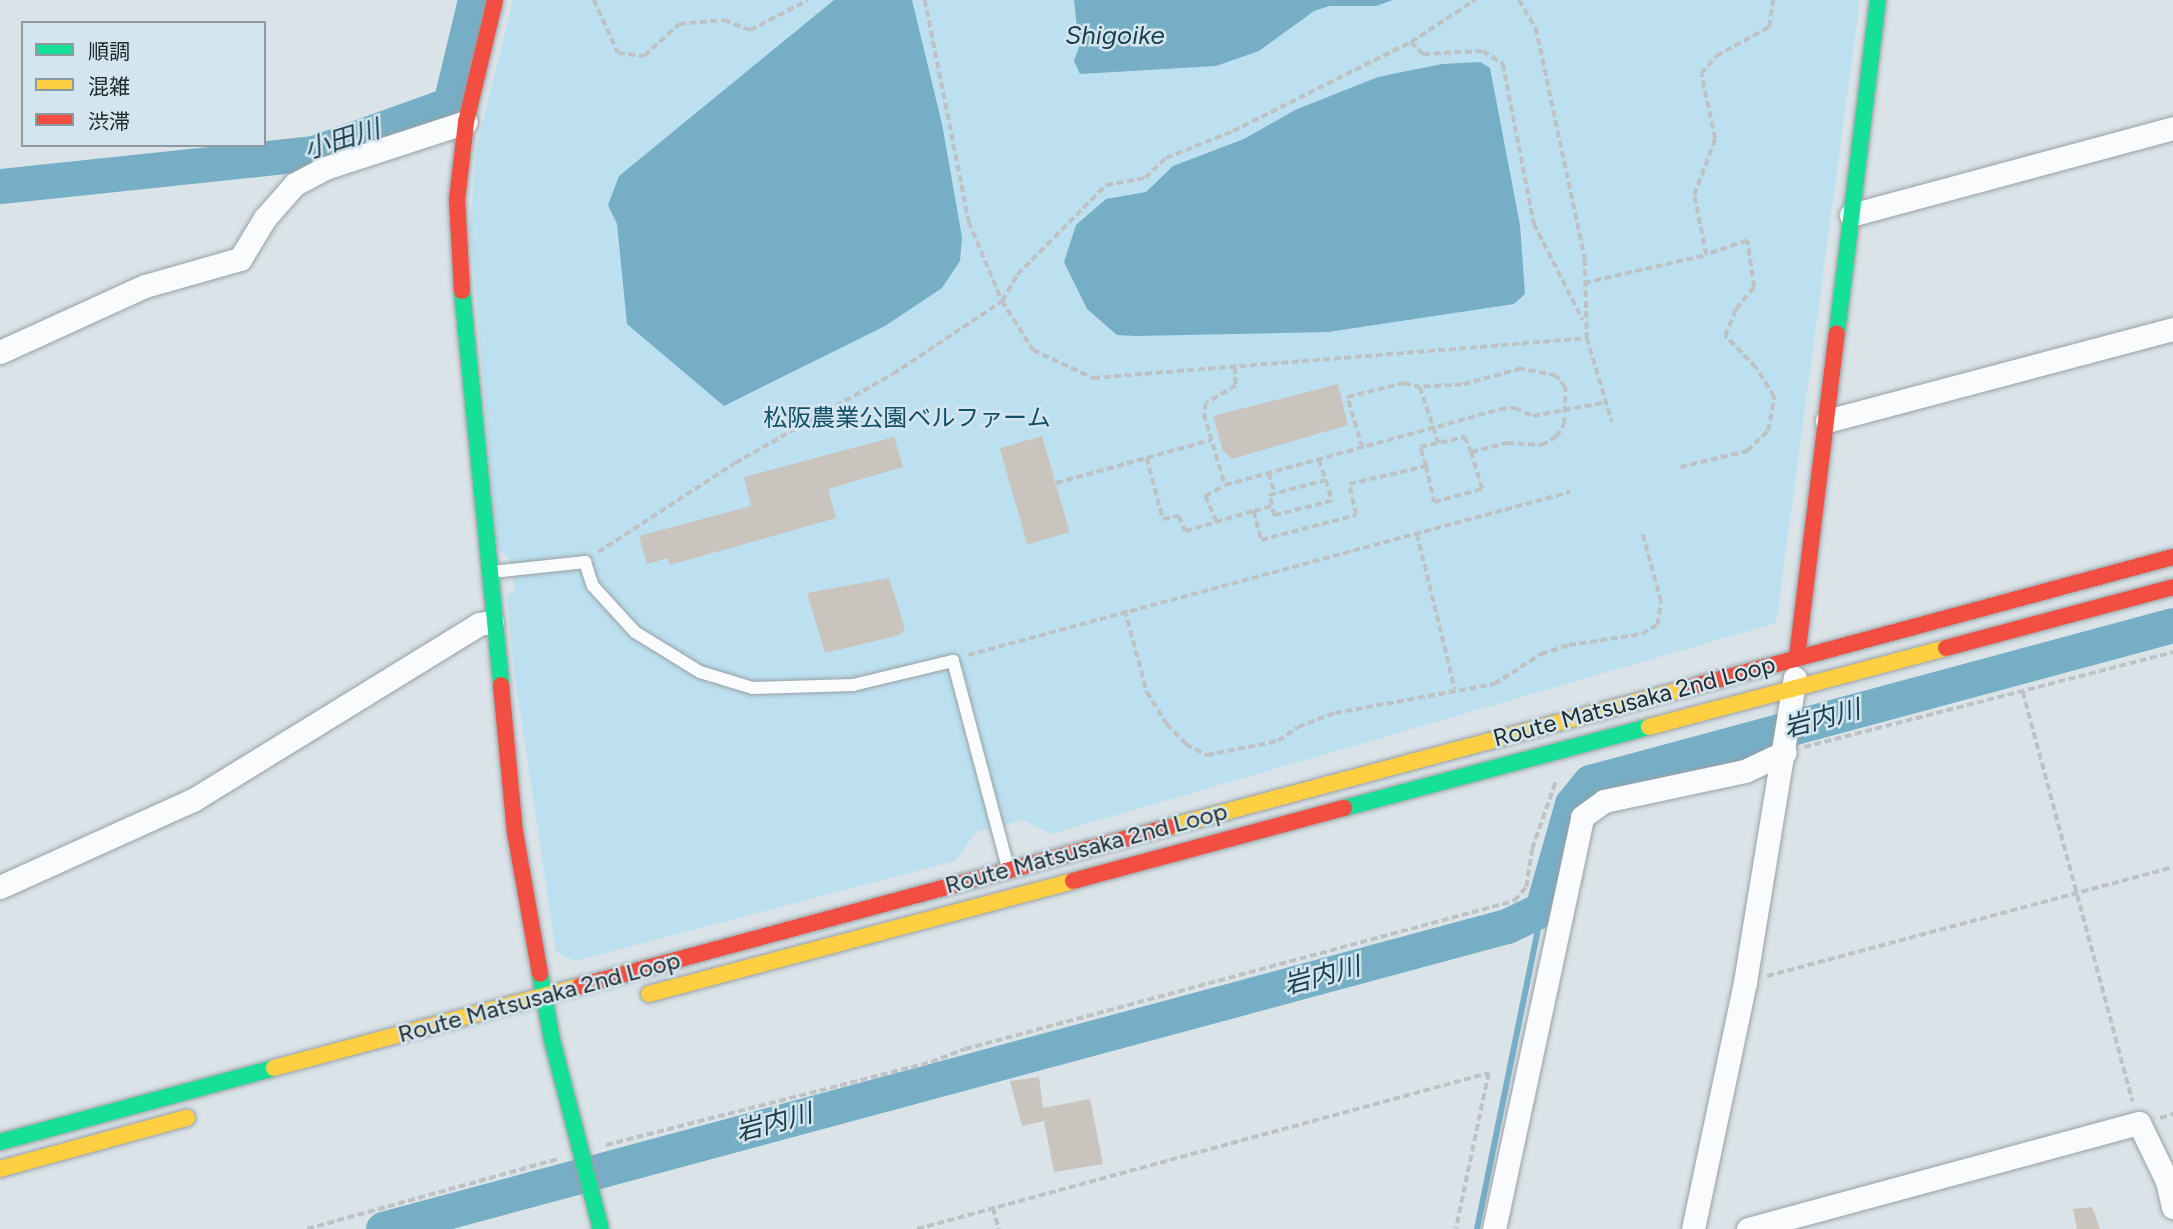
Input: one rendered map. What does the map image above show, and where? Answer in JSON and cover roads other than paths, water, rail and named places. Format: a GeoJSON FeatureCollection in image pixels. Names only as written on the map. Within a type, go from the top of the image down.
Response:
{"type":"FeatureCollection","features":[{"type":"Feature","properties":{"kind":"main road"},"geometry":{"type":"LineString","coordinates":[[495,0],[466,122],[457,201],[458,245],[492,622],[515,832],[548,1020],[589,1191],[601,1229]]}},
{"type":"Feature","properties":{"kind":"main road"},"geometry":{"type":"LineString","coordinates":[[1797,657],[1851,215],[1883,1]]}},
{"type":"Feature","properties":{"kind":"main road","name":"Route Matsusaka 2nd Loop"},"geometry":{"type":"LineString","coordinates":[[0,1142],[2173,557]]}},
{"type":"Feature","properties":{"kind":"main road","name":"Route Matsusaka 2nd Loop"},"geometry":{"type":"LineString","coordinates":[[629,999],[1558,752],[1792,700],[2173,587]]}},
{"type":"Feature","properties":{"kind":"main road"},"geometry":{"type":"LineString","coordinates":[[0,1169],[200,1114]]}},
{"type":"Feature","properties":{"kind":"street"},"geometry":{"type":"LineString","coordinates":[[0,352],[145,286],[240,259],[265,218],[295,184],[325,167],[466,122]]}},
{"type":"Feature","properties":{"kind":"street"},"geometry":{"type":"LineString","coordinates":[[1851,215],[2173,128]]}},
{"type":"Feature","properties":{"kind":"street"},"geometry":{"type":"LineString","coordinates":[[1827,421],[2173,329]]}},
{"type":"Feature","properties":{"kind":"street"},"geometry":{"type":"LineString","coordinates":[[0,887],[194,800],[479,624],[492,622]]}},
{"type":"Feature","properties":{"kind":"street"},"geometry":{"type":"LineString","coordinates":[[1693,1229],[1745,982],[1785,751],[1797,657]]}},
{"type":"Feature","properties":{"kind":"street"},"geometry":{"type":"LineString","coordinates":[[1494,1229],[1582,817],[1604,801],[1745,771],[1769,763],[1785,751]]}},
{"type":"Feature","properties":{"kind":"street"},"geometry":{"type":"LineString","coordinates":[[1748,1229],[2139,1123],[2167,1181],[2173,1207]]}},
{"type":"Feature","properties":{"kind":"lane"},"geometry":{"type":"LineString","coordinates":[[488,572],[585,562],[593,586],[635,632],[700,671],[753,688],[853,685],[953,661],[1009,869]]}},
{"type":"Feature","properties":{"kind":"water"},"geometry":{"type":"Polygon","coordinates":[[[834,0],[912,0],[942,124],[962,237],[960,261],[942,288],[885,326],[724,406],[627,324],[617,224],[608,205],[619,176],[834,0]]]}},
{"type":"Feature","properties":{"kind":"water","name":"Shigoike"},"geometry":{"type":"Polygon","coordinates":[[[1074,0],[1393,0],[1376,6],[1329,6],[1314,11],[1259,51],[1216,66],[1080,74],[1074,61],[1079,47],[1074,0]]]}},
{"type":"Feature","properties":{"kind":"water"},"geometry":{"type":"Polygon","coordinates":[[[1480,62],[1490,68],[1520,225],[1525,294],[1514,304],[1328,332],[1135,336],[1117,335],[1087,309],[1064,262],[1076,225],[1106,199],[1146,192],[1173,166],[1244,139],[1295,110],[1378,77],[1442,64],[1480,62]]]}},
{"type":"Feature","properties":{"kind":"waterway","name":"小田川"},"geometry":{"type":"LineString","coordinates":[[0,186],[314,153],[450,104],[475,0]]}},
{"type":"Feature","properties":{"kind":"waterway","name":"岩内川"},"geometry":{"type":"LineString","coordinates":[[383,1229],[1507,926],[1542,909],[1572,804],[1590,782],[2173,625]]}},
{"type":"Feature","properties":{"kind":"waterway"},"geometry":{"type":"LineString","coordinates":[[1477,1229],[1542,909]]}},
{"type":"Feature","properties":{"kind":"park label","name":"松阪農業公園ベルファーム"},"geometry":{"type":"Point","coordinates":[907,418]}}]}
